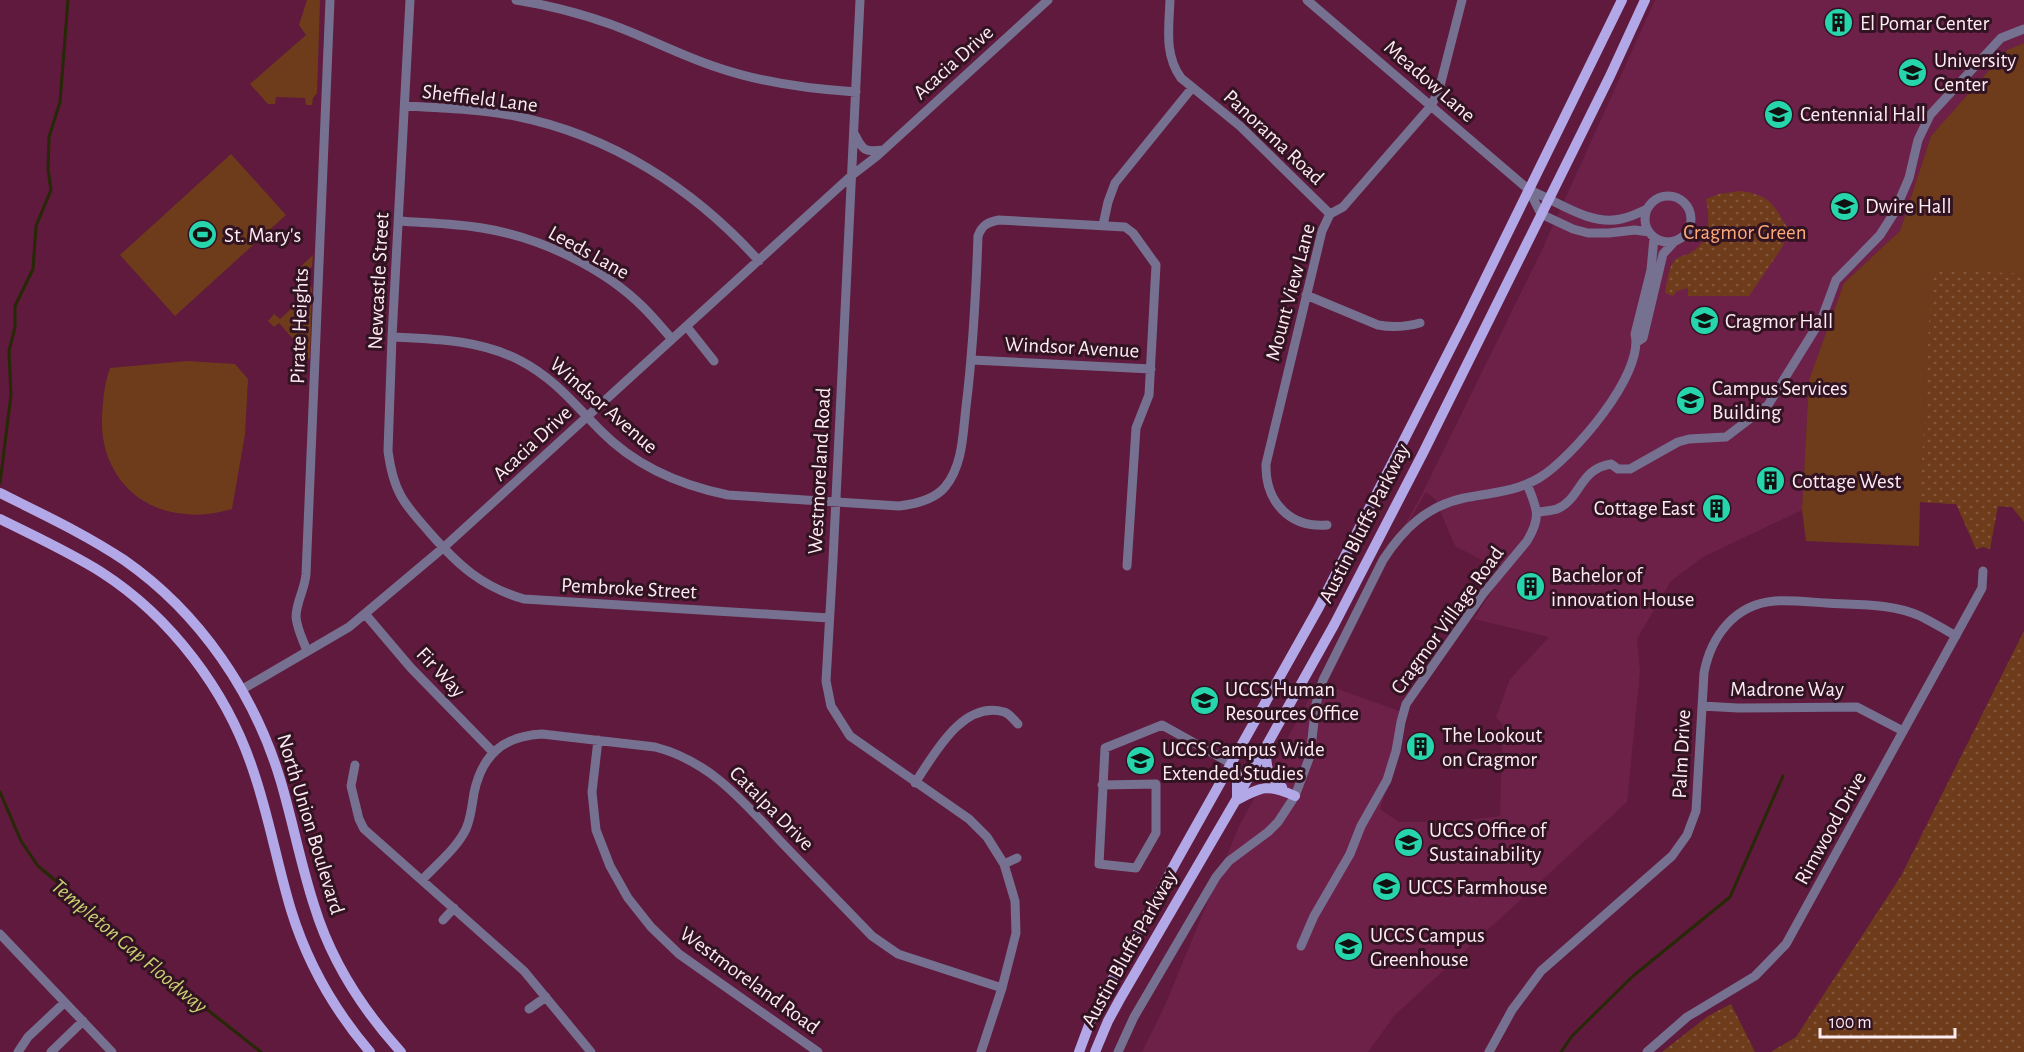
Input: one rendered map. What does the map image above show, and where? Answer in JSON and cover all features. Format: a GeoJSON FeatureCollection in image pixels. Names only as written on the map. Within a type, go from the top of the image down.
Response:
{"type":"FeatureCollection","features":[{"type":"Feature","properties":{"kind":"main road","name":"Austin Bluffs Parkway"},"geometry":{"type":"LineString","coordinates":[[1079,1052],[1092,1017],[1177,860],[1319,608],[1622,0]]}},
{"type":"Feature","properties":{"kind":"main road","name":"Austin Bluffs Parkway"},"geometry":{"type":"LineString","coordinates":[[1095,1052],[1120,999],[1304,681],[1375,547],[1550,198],[1645,0]]}},
{"type":"Feature","properties":{"kind":"main road","name":"North Union Boulevard"},"geometry":{"type":"LineString","coordinates":[[0,494],[64,526],[126,562],[169,597],[216,651],[262,728],[281,783],[314,907],[329,945],[358,999],[401,1052]]}},
{"type":"Feature","properties":{"kind":"main road","name":"North Union Boulevard"},"geometry":{"type":"LineString","coordinates":[[0,519],[101,572],[142,604],[171,632],[212,684],[228,711],[253,769],[291,911],[314,967],[354,1032],[370,1052]]}},
{"type":"Feature","properties":{"kind":"main road"},"geometry":{"type":"LineString","coordinates":[[1266,747],[1266,764],[1269,775],[1295,796]]}},
{"type":"Feature","properties":{"kind":"main road"},"geometry":{"type":"LineString","coordinates":[[1232,764],[1237,774],[1236,800]]}},
{"type":"Feature","properties":{"kind":"main road"},"geometry":{"type":"LineString","coordinates":[[1236,800],[1264,787],[1278,789],[1295,796]]}},
{"type":"Feature","properties":{"kind":"street","name":"Pirate Heights"},"geometry":{"type":"LineString","coordinates":[[307,651],[296,616],[306,585],[330,0]]}},
{"type":"Feature","properties":{"kind":"street","name":"Newcastle Street"},"geometry":{"type":"LineString","coordinates":[[410,0],[388,451],[390,466],[401,496],[418,520],[443,548]]}},
{"type":"Feature","properties":{"kind":"street"},"geometry":{"type":"LineString","coordinates":[[516,0],[541,4],[588,17],[648,39],[687,57],[747,76],[805,88],[856,92]]}},
{"type":"Feature","properties":{"kind":"street","name":"Westmoreland Road"},"geometry":{"type":"LineString","coordinates":[[860,0],[826,681],[831,706],[850,736],[978,827],[1004,864],[1012,885],[1017,917],[1014,946],[981,1052]]}},
{"type":"Feature","properties":{"kind":"street","name":"Acacia Drive"},"geometry":{"type":"LineString","coordinates":[[241,690],[366,615],[443,548],[851,176],[883,150],[1048,0]]}},
{"type":"Feature","properties":{"kind":"street","name":"Panorama Road"},"geometry":{"type":"LineString","coordinates":[[1170,0],[1169,53],[1176,71],[1192,88],[1240,126],[1330,214]]}},
{"type":"Feature","properties":{"kind":"street","name":"Meadow Lane"},"geometry":{"type":"LineString","coordinates":[[1307,0],[1529,190],[1599,220],[1619,220],[1647,209]]}},
{"type":"Feature","properties":{"kind":"street","name":"Mount View Lane"},"geometry":{"type":"LineString","coordinates":[[1328,525],[1304,524],[1286,514],[1273,497],[1266,477],[1266,464],[1322,231],[1330,214],[1343,207],[1431,106],[1439,90],[1462,0]]}},
{"type":"Feature","properties":{"kind":"street"},"geometry":{"type":"LineString","coordinates":[[1527,484],[1538,512],[1560,508],[1593,470],[1611,464],[1618,469],[1630,469],[1678,442],[1689,439],[1726,437],[1768,405],[1822,318],[1836,280],[1880,235],[1894,213],[1909,178],[1918,140],[1930,115],[2001,38],[2024,30]]}},
{"type":"Feature","properties":{"kind":"street"},"geometry":{"type":"LineString","coordinates":[[1103,225],[1115,183],[1192,88]]}},
{"type":"Feature","properties":{"kind":"street","name":"Sheffield Lane"},"geometry":{"type":"LineString","coordinates":[[405,106],[460,109],[515,116],[573,132],[605,145],[651,170],[684,192],[724,225],[759,261]]}},
{"type":"Feature","properties":{"kind":"street"},"geometry":{"type":"LineString","coordinates":[[854,134],[862,148],[870,152],[883,150]]}},
{"type":"Feature","properties":{"kind":"street","name":"Meadow Lane"},"geometry":{"type":"LineString","coordinates":[[1529,190],[1541,214]]}},
{"type":"Feature","properties":{"kind":"street"},"geometry":{"type":"LineString","coordinates":[[1118,1052],[1134,1017],[1216,877],[1229,861],[1268,832],[1295,796],[1310,756],[1316,704],[1323,680],[1383,560],[1394,544],[1418,518],[1441,506],[1463,498],[1506,492],[1527,484],[1549,471],[1565,457],[1605,412],[1624,380],[1637,342],[1635,334],[1652,270],[1651,235],[1645,221],[1647,209],[1656,199],[1671,196],[1684,202],[1691,213],[1691,225],[1685,236],[1674,242],[1664,254],[1643,338],[1637,342]]}},
{"type":"Feature","properties":{"kind":"street"},"geometry":{"type":"LineString","coordinates":[[1541,214],[1573,229],[1588,233],[1635,230],[1664,242],[1674,242]]}},
{"type":"Feature","properties":{"kind":"street"},"geometry":{"type":"LineString","coordinates":[[972,360],[978,236],[982,227],[999,220],[1125,227],[1133,233],[1156,265],[1149,395],[1136,428],[1127,567]]}},
{"type":"Feature","properties":{"kind":"street","name":"Leeds Lane"},"geometry":{"type":"LineString","coordinates":[[399,221],[480,227],[519,236],[549,247],[589,267],[631,296],[672,339]]}},
{"type":"Feature","properties":{"kind":"street"},"geometry":{"type":"LineString","coordinates":[[1306,296],[1378,325],[1403,327],[1420,322]]}},
{"type":"Feature","properties":{"kind":"street"},"geometry":{"type":"LineString","coordinates":[[687,327],[714,361]]}},
{"type":"Feature","properties":{"kind":"street","name":"Windsor Avenue"},"geometry":{"type":"LineString","coordinates":[[392,337],[448,340],[484,347],[537,370],[554,382],[600,431],[629,456],[680,483],[728,495],[899,506],[913,504],[935,495],[945,487],[952,475],[962,444],[972,360],[1151,369]]}},
{"type":"Feature","properties":{"kind":"street","name":"Cragmor Village Road"},"geometry":{"type":"LineString","coordinates":[[1301,946],[1314,916],[1350,854],[1360,826],[1382,788],[1396,751],[1406,704],[1445,645],[1527,541],[1536,525],[1538,512]]}},
{"type":"Feature","properties":{"kind":"street","name":"Pembroke Street"},"geometry":{"type":"LineString","coordinates":[[443,548],[480,580],[507,594],[524,599],[829,618]]}},
{"type":"Feature","properties":{"kind":"street","name":"Rimwood Drive"},"geometry":{"type":"LineString","coordinates":[[1647,1052],[1687,1017],[1755,976],[1786,944],[1982,588],[1983,571]]}},
{"type":"Feature","properties":{"kind":"street","name":"Palm Drive"},"geometry":{"type":"LineString","coordinates":[[1489,1052],[1512,1010],[1541,971],[1681,846],[1693,823],[1696,811],[1707,660],[1717,636],[1725,626],[1742,612],[1767,602],[1787,601],[1885,606],[1919,616],[1956,636]]}},
{"type":"Feature","properties":{"kind":"street","name":"Fir Way"},"geometry":{"type":"LineString","coordinates":[[366,615],[411,668],[493,752]]}},
{"type":"Feature","properties":{"kind":"street","name":"Madrone Way"},"geometry":{"type":"LineString","coordinates":[[1702,706],[1857,707],[1903,731]]}},
{"type":"Feature","properties":{"kind":"street"},"geometry":{"type":"LineString","coordinates":[[915,783],[957,724],[987,711],[1005,712],[1018,724]]}},
{"type":"Feature","properties":{"kind":"street"},"geometry":{"type":"LineString","coordinates":[[1102,785],[1156,784],[1156,833],[1136,868],[1099,864],[1102,785],[1105,748],[1162,725],[1232,764]]}},
{"type":"Feature","properties":{"kind":"street","name":"Catalpa Drive"},"geometry":{"type":"LineString","coordinates":[[493,752],[505,743],[529,735],[542,734],[673,751],[706,769],[725,783],[872,936],[885,946],[898,954],[1002,988]]}},
{"type":"Feature","properties":{"kind":"street","name":"Westmoreland Road"},"geometry":{"type":"LineString","coordinates":[[598,740],[592,792],[596,830],[610,866],[633,905],[651,927],[679,954],[818,1052]]}},
{"type":"Feature","properties":{"kind":"street"},"geometry":{"type":"LineString","coordinates":[[423,879],[459,841],[466,830],[478,778],[493,752]]}},
{"type":"Feature","properties":{"kind":"street"},"geometry":{"type":"LineString","coordinates":[[355,765],[351,786],[359,819],[364,829],[423,879],[524,972],[591,1052]]}},
{"type":"Feature","properties":{"kind":"street"},"geometry":{"type":"LineString","coordinates":[[1004,864],[1017,858]]}},
{"type":"Feature","properties":{"kind":"street"},"geometry":{"type":"LineString","coordinates":[[443,920],[454,908]]}},
{"type":"Feature","properties":{"kind":"street"},"geometry":{"type":"LineString","coordinates":[[0,934],[112,1052]]}},
{"type":"Feature","properties":{"kind":"street"},"geometry":{"type":"LineString","coordinates":[[529,1009],[546,997]]}},
{"type":"Feature","properties":{"kind":"street"},"geometry":{"type":"LineString","coordinates":[[18,1052],[28,1037],[64,1003]]}},
{"type":"Feature","properties":{"kind":"street"},"geometry":{"type":"LineString","coordinates":[[51,1052],[82,1021]]}},
{"type":"Feature","properties":{"kind":"shaded area"},"geometry":{"type":"Polygon","coordinates":[[[1655,0],[2024,0],[2024,43],[2007,50],[1931,136],[1900,231],[1844,283],[1809,380],[1802,510],[1703,557],[1671,581],[1637,639],[1640,671],[1627,802],[1395,1015],[1368,1052],[1142,1052],[1166,1003],[1239,826],[1421,496],[1541,252],[1655,0]],[[1426,492],[1321,683],[1405,713],[1397,758],[1380,809],[1399,822],[1450,822],[1500,816],[1503,725],[1496,717],[1510,679],[1549,637],[1474,619],[1504,572],[1455,546],[1435,499],[1426,492]]]}},
{"type":"Feature","properties":{"kind":"green space"},"geometry":{"type":"Polygon","coordinates":[[[307,0],[320,0],[317,93],[312,105],[306,105],[305,98],[276,97],[275,104],[268,104],[250,84],[306,35],[299,25],[307,0]]]}},
{"type":"Feature","properties":{"kind":"green space"},"geometry":{"type":"Polygon","coordinates":[[[2024,43],[2024,522],[2012,507],[1920,502],[1919,546],[1806,541],[1802,510],[1809,380],[1844,283],[1900,231],[1931,136],[2007,50],[2024,43]]]}},
{"type":"Feature","properties":{"kind":"green space","name":"St. Mary's"},"geometry":{"type":"Polygon","coordinates":[[[231,154],[286,215],[175,316],[120,255],[231,154]]]}},
{"type":"Feature","properties":{"kind":"green space","name":"Cragmor Green"},"geometry":{"type":"Polygon","coordinates":[[[1741,191],[1765,198],[1778,212],[1787,227],[1783,246],[1749,296],[1688,296],[1688,288],[1677,291],[1673,296],[1665,293],[1669,272],[1674,261],[1702,243],[1708,222],[1706,199],[1719,194],[1741,191]]]}},
{"type":"Feature","properties":{"kind":"green space"},"geometry":{"type":"Polygon","coordinates":[[[313,255],[312,267],[299,276],[295,272],[313,255]]]}},
{"type":"Feature","properties":{"kind":"green space"},"geometry":{"type":"Polygon","coordinates":[[[1932,269],[2024,274],[2024,522],[2012,507],[1998,506],[1990,549],[1983,547],[1976,549],[1956,504],[1920,502],[1932,269]]]}},
{"type":"Feature","properties":{"kind":"green space"},"geometry":{"type":"Polygon","coordinates":[[[306,285],[311,286],[312,290],[310,358],[305,361],[299,356],[303,350],[279,323],[274,327],[268,321],[274,314],[280,319],[306,295],[303,290],[306,285]]]}},
{"type":"Feature","properties":{"kind":"green space"},"geometry":{"type":"Polygon","coordinates":[[[187,361],[235,364],[248,379],[245,434],[232,509],[192,515],[167,511],[151,505],[136,496],[124,484],[107,454],[102,418],[103,399],[110,368],[187,361]]]}},
{"type":"Feature","properties":{"kind":"green space"},"geometry":{"type":"Polygon","coordinates":[[[2024,631],[2024,1052],[1771,1052],[1796,1037],[1901,876],[2024,631]]]}},
{"type":"Feature","properties":{"kind":"green space"},"geometry":{"type":"Polygon","coordinates":[[[1731,1004],[1755,1052],[1662,1052],[1708,1016],[1731,1004]]]}},
{"type":"Feature","properties":{"kind":"waterway","name":"Templeton Gap Floodway"},"geometry":{"type":"LineString","coordinates":[[0,483],[11,395],[9,351],[15,327],[15,306],[33,269],[36,226],[51,190],[48,169],[49,137],[60,102],[68,0]]}},
{"type":"Feature","properties":{"kind":"waterway"},"geometry":{"type":"LineString","coordinates":[[1561,1052],[1572,1036],[1633,976],[1730,897],[1783,776]]}},
{"type":"Feature","properties":{"kind":"waterway","name":"Templeton Gap Floodway"},"geometry":{"type":"LineString","coordinates":[[0,792],[21,841],[38,866],[68,891],[101,926],[261,1052]]}},
{"type":"Feature","properties":{"kind":"place","name":"El Pomar Center"},"geometry":{"type":"Point","coordinates":[1839,23]}},
{"type":"Feature","properties":{"kind":"place","name":"University Center"},"geometry":{"type":"Point","coordinates":[1913,72]}},
{"type":"Feature","properties":{"kind":"place","name":"Centennial Hall"},"geometry":{"type":"Point","coordinates":[1779,114]}},
{"type":"Feature","properties":{"kind":"place","name":"Dwire Hall"},"geometry":{"type":"Point","coordinates":[1844,206]}},
{"type":"Feature","properties":{"kind":"place","name":"St. Mary's"},"geometry":{"type":"Point","coordinates":[203,235]}},
{"type":"Feature","properties":{"kind":"place","name":"Cragmor Hall"},"geometry":{"type":"Point","coordinates":[1704,321]}},
{"type":"Feature","properties":{"kind":"place","name":"Campus Services Building"},"geometry":{"type":"Point","coordinates":[1691,400]}},
{"type":"Feature","properties":{"kind":"place","name":"Cottage West"},"geometry":{"type":"Point","coordinates":[1771,481]}},
{"type":"Feature","properties":{"kind":"place","name":"Cottage East"},"geometry":{"type":"Point","coordinates":[1716,508]}},
{"type":"Feature","properties":{"kind":"place","name":"Bachelor of innovation House"},"geometry":{"type":"Point","coordinates":[1530,587]}},
{"type":"Feature","properties":{"kind":"place","name":"UCCS Human Resources Office"},"geometry":{"type":"Point","coordinates":[1204,701]}},
{"type":"Feature","properties":{"kind":"place","name":"The Lookout on Cragmor"},"geometry":{"type":"Point","coordinates":[1421,747]}},
{"type":"Feature","properties":{"kind":"place","name":"UCCS Campus Wide Extended Studies"},"geometry":{"type":"Point","coordinates":[1141,761]}},
{"type":"Feature","properties":{"kind":"place","name":"UCCS Office of Sustainability"},"geometry":{"type":"Point","coordinates":[1408,842]}},
{"type":"Feature","properties":{"kind":"place","name":"UCCS Farmhouse"},"geometry":{"type":"Point","coordinates":[1387,887]}},
{"type":"Feature","properties":{"kind":"place","name":"UCCS Campus Greenhouse"},"geometry":{"type":"Point","coordinates":[1349,947]}}]}
